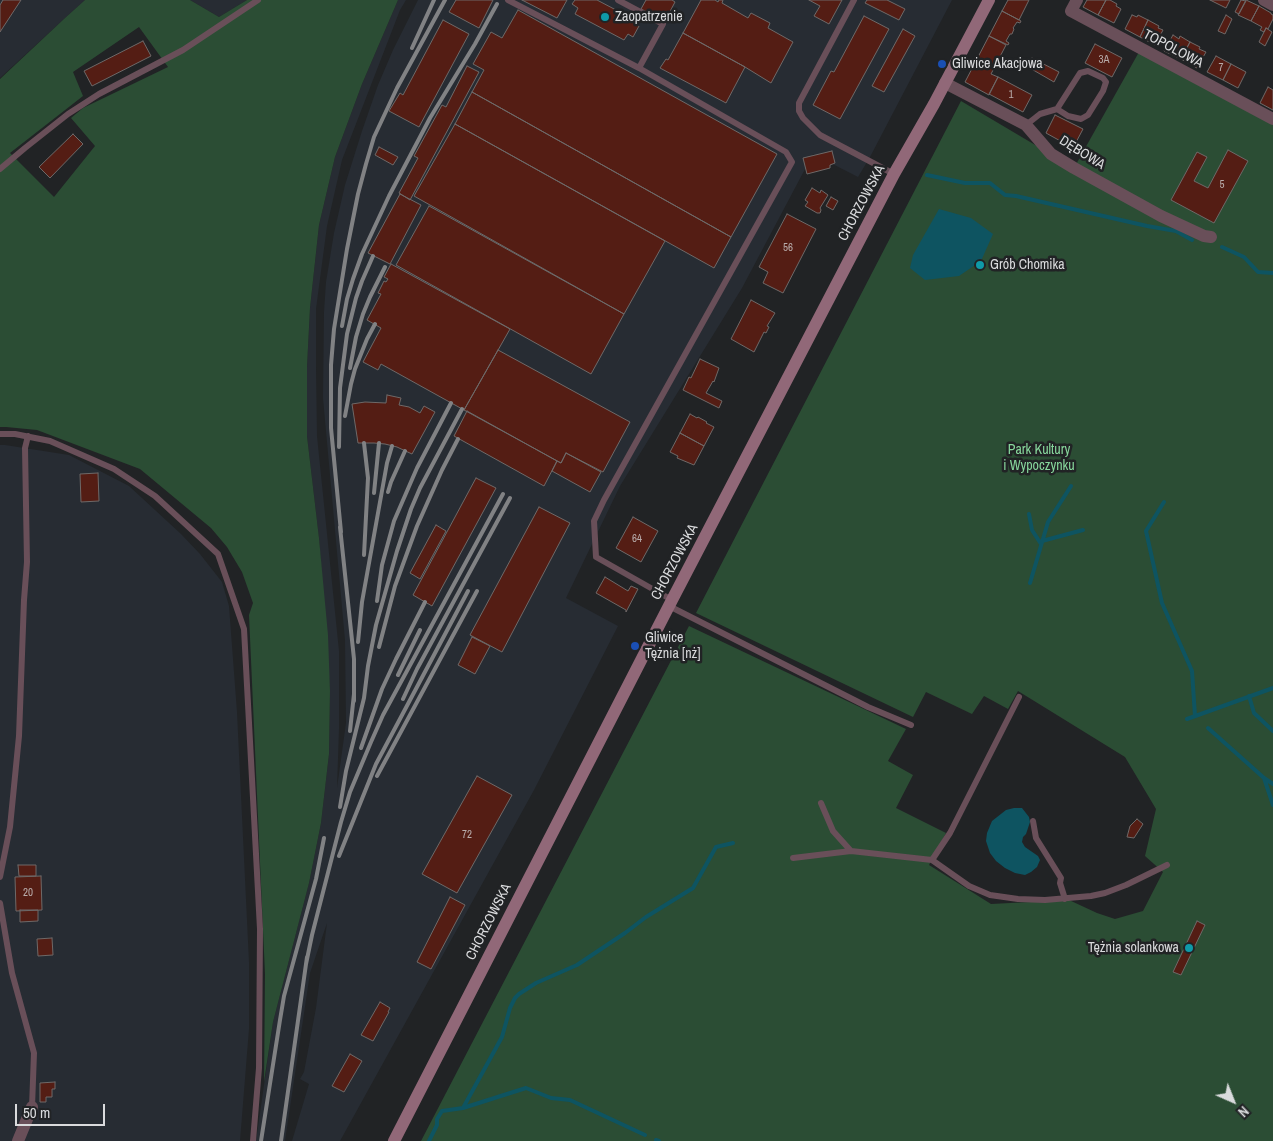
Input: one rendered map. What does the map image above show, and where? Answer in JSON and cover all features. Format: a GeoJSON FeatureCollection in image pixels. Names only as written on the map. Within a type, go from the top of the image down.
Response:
{"type":"FeatureCollection","features":[{"type":"Feature","properties":{"kind":"main road","name":"CHORZOWSKA"},"geometry":{"type":"LineString","coordinates":[[394,1141],[670,603],[894,174],[934,104],[989,0]]}},
{"type":"Feature","properties":{"kind":"street","name":"TOPOLOWA"},"geometry":{"type":"LineString","coordinates":[[1077,0],[1071,11],[1273,119]]}},
{"type":"Feature","properties":{"kind":"street"},"geometry":{"type":"LineString","coordinates":[[1264,0],[1273,5]]}},
{"type":"Feature","properties":{"kind":"street","name":"DĘBOWA"},"geometry":{"type":"LineString","coordinates":[[945,83],[1026,125],[1051,154],[1074,168],[1161,216],[1204,236],[1211,237]]}},
{"type":"Feature","properties":{"kind":"street"},"geometry":{"type":"LineString","coordinates":[[18,1141],[32,1107]]}},
{"type":"Feature","properties":{"kind":"lane"},"geometry":{"type":"LineString","coordinates":[[0,169],[68,114],[99,94],[183,50],[258,0]]}},
{"type":"Feature","properties":{"kind":"lane"},"geometry":{"type":"LineString","coordinates":[[508,0],[639,68],[786,152],[792,162],[604,500],[594,521],[596,557],[670,603],[868,707],[911,725]]}},
{"type":"Feature","properties":{"kind":"lane"},"geometry":{"type":"LineString","coordinates":[[618,0],[663,24],[639,68]]}},
{"type":"Feature","properties":{"kind":"lane"},"geometry":{"type":"LineString","coordinates":[[854,0],[798,103],[799,110],[803,118],[820,135],[894,174]]}},
{"type":"Feature","properties":{"kind":"lane"},"geometry":{"type":"LineString","coordinates":[[1026,125],[1040,114],[1057,109],[1080,73],[1088,71],[1103,78],[1106,82],[1103,91],[1088,115],[1081,119],[1068,116],[1057,109]]}},
{"type":"Feature","properties":{"kind":"lane"},"geometry":{"type":"LineString","coordinates":[[0,434],[16,434],[50,441],[114,469],[155,496],[218,554],[244,629],[260,930],[259,1068],[253,1141]]}},
{"type":"Feature","properties":{"kind":"lane"},"geometry":{"type":"LineString","coordinates":[[0,877],[10,827],[19,736],[27,562],[25,448],[28,436]]}},
{"type":"Feature","properties":{"kind":"lane"},"geometry":{"type":"LineString","coordinates":[[932,860],[950,833],[1019,697]]}},
{"type":"Feature","properties":{"kind":"lane"},"geometry":{"type":"LineString","coordinates":[[821,803],[832,831],[851,851]]}},
{"type":"Feature","properties":{"kind":"lane"},"geometry":{"type":"LineString","coordinates":[[1033,821],[1036,838],[1060,878],[1064,899]]}},
{"type":"Feature","properties":{"kind":"lane"},"geometry":{"type":"LineString","coordinates":[[793,858],[851,851],[932,860],[969,886],[990,895],[1045,900],[1105,893],[1167,865]]}},
{"type":"Feature","properties":{"kind":"lane"},"geometry":{"type":"LineString","coordinates":[[0,903],[12,973],[34,1053],[32,1107]]}},
{"type":"Feature","properties":{"kind":"shaded area"},"geometry":{"type":"Polygon","coordinates":[[[0,0],[85,0],[0,78],[0,0]]]}},
{"type":"Feature","properties":{"kind":"shaded area"},"geometry":{"type":"Polygon","coordinates":[[[190,0],[247,0],[219,17],[190,0]]]}},
{"type":"Feature","properties":{"kind":"shaded area"},"geometry":{"type":"Polygon","coordinates":[[[398,0],[406,0],[400,10],[342,160],[327,226],[316,309],[317,436],[339,651],[337,788],[346,723],[345,640],[323,398],[326,282],[334,233],[345,185],[362,131],[378,85],[418,0],[952,0],[858,177],[813,154],[742,288],[620,486],[566,598],[618,626],[534,790],[340,1141],[292,1141],[309,1084],[300,1079],[304,1072],[316,1008],[327,923],[310,973],[285,1141],[256,1141],[273,1022],[309,883],[321,823],[329,754],[330,691],[319,538],[307,436],[307,367],[310,308],[319,225],[335,157],[362,84],[398,0]]]}},
{"type":"Feature","properties":{"kind":"shaded area"},"geometry":{"type":"Polygon","coordinates":[[[0,445],[69,455],[129,486],[181,534],[222,582],[229,606],[237,712],[249,962],[249,1029],[240,1141],[0,1141],[0,445]]]}},
{"type":"Feature","properties":{"kind":"green space"},"geometry":{"type":"Polygon","coordinates":[[[85,0],[190,0],[219,17],[247,0],[398,0],[362,84],[335,157],[319,225],[310,308],[307,367],[307,436],[328,635],[330,691],[329,754],[321,823],[309,883],[273,1022],[264,1082],[265,974],[249,615],[253,603],[242,572],[227,547],[211,528],[140,469],[37,430],[0,427],[0,79],[85,0]],[[139,27],[73,72],[83,96],[10,153],[54,197],[95,146],[71,118],[83,108],[168,67],[139,27]]]}},
{"type":"Feature","properties":{"kind":"green space","name":"Park Kultury i Wypoczynku"},"geometry":{"type":"Polygon","coordinates":[[[1139,52],[1273,124],[1273,1141],[421,1141],[689,626],[906,729],[888,761],[913,775],[896,808],[946,833],[929,865],[991,904],[1069,900],[1115,919],[1143,911],[1163,872],[1145,856],[1156,809],[1125,757],[1018,691],[1008,709],[984,696],[972,714],[926,692],[913,717],[696,613],[961,101],[1074,168],[1139,52]]]}},
{"type":"Feature","properties":{"kind":"water"},"geometry":{"type":"Polygon","coordinates":[[[939,209],[971,218],[993,234],[981,261],[959,276],[925,280],[910,268],[913,255],[939,209]]]}},
{"type":"Feature","properties":{"kind":"water"},"geometry":{"type":"Polygon","coordinates":[[[1022,808],[1029,817],[1030,822],[1022,842],[1040,860],[1037,867],[1025,875],[1015,873],[996,861],[990,853],[986,841],[992,821],[1006,810],[1022,808]]]}},
{"type":"Feature","properties":{"kind":"building"},"geometry":{"type":"Polygon","coordinates":[[[3,0],[21,0],[0,32],[0,5],[3,0]]]}},
{"type":"Feature","properties":{"kind":"building"},"geometry":{"type":"Polygon","coordinates":[[[456,0],[493,0],[479,28],[449,12],[456,0]]]}},
{"type":"Feature","properties":{"kind":"building"},"geometry":{"type":"Polygon","coordinates":[[[522,0],[567,0],[557,18],[522,0]]]}},
{"type":"Feature","properties":{"kind":"building","name":"Zaopatrzenie"},"geometry":{"type":"Polygon","coordinates":[[[575,0],[597,0],[635,20],[634,23],[639,26],[633,37],[628,34],[624,40],[575,14],[578,8],[572,4],[575,0]]]}},
{"type":"Feature","properties":{"kind":"building"},"geometry":{"type":"Polygon","coordinates":[[[646,0],[672,0],[675,2],[665,21],[641,9],[646,0]]]}},
{"type":"Feature","properties":{"kind":"building"},"geometry":{"type":"Polygon","coordinates":[[[701,0],[715,0],[718,2],[723,0],[722,3],[748,18],[751,13],[770,23],[768,28],[793,42],[771,83],[683,33],[701,0]]]}},
{"type":"Feature","properties":{"kind":"building"},"geometry":{"type":"Polygon","coordinates":[[[809,0],[842,0],[829,24],[814,16],[820,6],[809,0]]]}},
{"type":"Feature","properties":{"kind":"building"},"geometry":{"type":"Polygon","coordinates":[[[867,0],[887,0],[905,9],[899,20],[865,3],[867,0]]]}},
{"type":"Feature","properties":{"kind":"building"},"geometry":{"type":"Polygon","coordinates":[[[1008,0],[1029,0],[1019,20],[1002,11],[1008,0]]]}},
{"type":"Feature","properties":{"kind":"building"},"geometry":{"type":"Polygon","coordinates":[[[1087,0],[1106,0],[1098,15],[1083,7],[1087,0]]]}},
{"type":"Feature","properties":{"kind":"building"},"geometry":{"type":"Polygon","coordinates":[[[1106,0],[1117,4],[1116,6],[1121,9],[1114,23],[1098,15],[1106,0]]]}},
{"type":"Feature","properties":{"kind":"building"},"geometry":{"type":"Polygon","coordinates":[[[1210,0],[1230,0],[1226,8],[1210,0]]]}},
{"type":"Feature","properties":{"kind":"building"},"geometry":{"type":"Polygon","coordinates":[[[1241,0],[1246,1],[1239,14],[1235,12],[1241,0]]]}},
{"type":"Feature","properties":{"kind":"building"},"geometry":{"type":"Polygon","coordinates":[[[1246,0],[1259,6],[1251,21],[1238,15],[1246,0]]]}},
{"type":"Feature","properties":{"kind":"building"},"geometry":{"type":"Polygon","coordinates":[[[1259,6],[1273,15],[1268,29],[1266,28],[1264,32],[1260,30],[1262,27],[1251,21],[1259,6]]]}},
{"type":"Feature","properties":{"kind":"building"},"geometry":{"type":"Polygon","coordinates":[[[518,10],[777,154],[731,237],[472,92],[484,70],[473,64],[491,32],[502,38],[518,10]]]}},
{"type":"Feature","properties":{"kind":"building"},"geometry":{"type":"Polygon","coordinates":[[[1002,11],[1021,21],[1020,23],[1017,22],[1013,28],[1012,34],[1010,34],[1006,41],[1009,43],[1008,45],[989,36],[1002,11]]]}},
{"type":"Feature","properties":{"kind":"building"},"geometry":{"type":"Polygon","coordinates":[[[1132,15],[1137,17],[1138,15],[1148,20],[1140,37],[1125,29],[1132,15]]]}},
{"type":"Feature","properties":{"kind":"building"},"geometry":{"type":"Polygon","coordinates":[[[1226,15],[1232,19],[1225,34],[1218,31],[1226,15]]]}},
{"type":"Feature","properties":{"kind":"building"},"geometry":{"type":"Polygon","coordinates":[[[864,16],[889,29],[840,119],[813,105],[831,71],[834,72],[864,16]]]}},
{"type":"Feature","properties":{"kind":"building"},"geometry":{"type":"Polygon","coordinates":[[[443,20],[469,34],[419,127],[389,111],[400,93],[403,95],[443,20]]]}},
{"type":"Feature","properties":{"kind":"building"},"geometry":{"type":"Polygon","coordinates":[[[1148,20],[1163,30],[1155,45],[1140,37],[1148,20]]]}},
{"type":"Feature","properties":{"kind":"building"},"geometry":{"type":"Polygon","coordinates":[[[1266,28],[1272,32],[1265,46],[1259,42],[1266,28]]]}},
{"type":"Feature","properties":{"kind":"building"},"geometry":{"type":"Polygon","coordinates":[[[903,29],[915,36],[884,92],[872,86],[903,29]]]}},
{"type":"Feature","properties":{"kind":"building"},"geometry":{"type":"Polygon","coordinates":[[[683,33],[745,67],[726,103],[660,68],[666,59],[668,60],[683,33]]]}},
{"type":"Feature","properties":{"kind":"building"},"geometry":{"type":"Polygon","coordinates":[[[1173,35],[1179,39],[1180,36],[1190,42],[1181,59],[1164,51],[1173,35]]]}},
{"type":"Feature","properties":{"kind":"building"},"geometry":{"type":"Polygon","coordinates":[[[989,36],[1006,45],[991,74],[998,77],[989,95],[965,82],[989,36]]]}},
{"type":"Feature","properties":{"kind":"building"},"geometry":{"type":"Polygon","coordinates":[[[143,41],[151,56],[92,86],[84,71],[143,41]]]}},
{"type":"Feature","properties":{"kind":"building"},"geometry":{"type":"Polygon","coordinates":[[[1190,42],[1206,52],[1197,68],[1181,59],[1190,42]]]}},
{"type":"Feature","properties":{"kind":"building"},"geometry":{"type":"Polygon","coordinates":[[[1095,44],[1122,58],[1112,77],[1085,63],[1095,44]]]}},
{"type":"Feature","properties":{"kind":"building"},"geometry":{"type":"Polygon","coordinates":[[[1216,56],[1231,64],[1223,80],[1207,72],[1216,56]]]}},
{"type":"Feature","properties":{"kind":"building"},"geometry":{"type":"Polygon","coordinates":[[[1032,58],[1059,72],[1054,82],[1028,67],[1032,58]]]}},
{"type":"Feature","properties":{"kind":"building"},"geometry":{"type":"Polygon","coordinates":[[[1231,64],[1246,72],[1238,88],[1223,80],[1231,64]]]}},
{"type":"Feature","properties":{"kind":"building"},"geometry":{"type":"Polygon","coordinates":[[[467,66],[479,72],[410,200],[399,193],[418,158],[414,156],[442,105],[446,107],[467,66]]]}},
{"type":"Feature","properties":{"kind":"building"},"geometry":{"type":"Polygon","coordinates":[[[998,77],[1032,95],[1023,112],[989,94],[998,77]]]}},
{"type":"Feature","properties":{"kind":"building"},"geometry":{"type":"Polygon","coordinates":[[[1268,87],[1273,90],[1273,110],[1260,103],[1268,87]]]}},
{"type":"Feature","properties":{"kind":"building"},"geometry":{"type":"Polygon","coordinates":[[[472,92],[731,237],[714,268],[455,124],[472,92]]]}},
{"type":"Feature","properties":{"kind":"building"},"geometry":{"type":"Polygon","coordinates":[[[1055,115],[1083,129],[1073,148],[1046,133],[1055,115]]]}},
{"type":"Feature","properties":{"kind":"building"},"geometry":{"type":"Polygon","coordinates":[[[455,124],[665,241],[624,314],[414,196],[455,124]]]}},
{"type":"Feature","properties":{"kind":"building"},"geometry":{"type":"Polygon","coordinates":[[[73,134],[83,144],[50,178],[39,167],[73,134]]]}},
{"type":"Feature","properties":{"kind":"building"},"geometry":{"type":"Polygon","coordinates":[[[379,147],[398,157],[393,165],[375,155],[379,147]]]}},
{"type":"Feature","properties":{"kind":"building"},"geometry":{"type":"Polygon","coordinates":[[[1228,150],[1248,161],[1214,223],[1171,200],[1197,152],[1207,157],[1194,181],[1208,188],[1228,150]]]}},
{"type":"Feature","properties":{"kind":"building"},"geometry":{"type":"Polygon","coordinates":[[[832,151],[835,163],[830,165],[830,168],[807,174],[803,158],[832,151]]]}},
{"type":"Feature","properties":{"kind":"building"},"geometry":{"type":"Polygon","coordinates":[[[812,188],[820,193],[821,190],[828,195],[820,208],[820,213],[805,206],[808,202],[805,200],[812,188]]]}},
{"type":"Feature","properties":{"kind":"building"},"geometry":{"type":"Polygon","coordinates":[[[400,194],[421,205],[390,264],[368,253],[400,194]]]}},
{"type":"Feature","properties":{"kind":"building"},"geometry":{"type":"Polygon","coordinates":[[[831,197],[838,201],[833,210],[826,206],[831,197]]]}},
{"type":"Feature","properties":{"kind":"building"},"geometry":{"type":"Polygon","coordinates":[[[429,206],[624,314],[591,374],[396,265],[429,206]]]}},
{"type":"Feature","properties":{"kind":"building"},"geometry":{"type":"Polygon","coordinates":[[[787,214],[816,229],[783,293],[763,283],[768,272],[759,267],[787,214]]]}},
{"type":"Feature","properties":{"kind":"building"},"geometry":{"type":"Polygon","coordinates":[[[391,264],[510,329],[464,410],[381,364],[378,370],[363,362],[381,328],[367,320],[381,294],[378,293],[384,281],[386,282],[388,279],[384,277],[391,264]]]}},
{"type":"Feature","properties":{"kind":"building"},"geometry":{"type":"Polygon","coordinates":[[[751,300],[775,313],[767,326],[769,327],[766,333],[764,332],[754,352],[731,339],[751,300]]]}},
{"type":"Feature","properties":{"kind":"building"},"geometry":{"type":"Polygon","coordinates":[[[498,350],[630,422],[603,472],[566,453],[561,463],[464,410],[498,350]]]}},
{"type":"Feature","properties":{"kind":"building"},"geometry":{"type":"Polygon","coordinates":[[[700,359],[719,368],[714,382],[706,393],[722,401],[719,408],[683,390],[700,359]]]}},
{"type":"Feature","properties":{"kind":"building"},"geometry":{"type":"Polygon","coordinates":[[[387,395],[401,398],[399,405],[409,407],[420,413],[424,406],[435,412],[412,454],[385,444],[358,443],[352,404],[365,402],[386,403],[387,395]]]}},
{"type":"Feature","properties":{"kind":"building"},"geometry":{"type":"Polygon","coordinates":[[[467,411],[557,461],[544,486],[454,436],[467,411]]]}},
{"type":"Feature","properties":{"kind":"building"},"geometry":{"type":"Polygon","coordinates":[[[690,414],[714,427],[704,446],[680,433],[690,414]]]}},
{"type":"Feature","properties":{"kind":"building"},"geometry":{"type":"Polygon","coordinates":[[[680,433],[704,446],[694,465],[677,458],[678,456],[670,452],[680,433]]]}},
{"type":"Feature","properties":{"kind":"building"},"geometry":{"type":"Polygon","coordinates":[[[566,453],[601,472],[590,492],[552,471],[557,461],[561,463],[566,453]]]}},
{"type":"Feature","properties":{"kind":"building"},"geometry":{"type":"Polygon","coordinates":[[[98,473],[99,501],[81,502],[80,474],[98,473]]]}},
{"type":"Feature","properties":{"kind":"building"},"geometry":{"type":"Polygon","coordinates":[[[476,478],[496,488],[432,606],[413,595],[476,478]]]}},
{"type":"Feature","properties":{"kind":"building"},"geometry":{"type":"Polygon","coordinates":[[[539,507],[570,523],[502,652],[470,635],[539,507]]]}},
{"type":"Feature","properties":{"kind":"building"},"geometry":{"type":"Polygon","coordinates":[[[633,517],[658,531],[641,562],[616,548],[633,517]]]}},
{"type":"Feature","properties":{"kind":"building"},"geometry":{"type":"Polygon","coordinates":[[[436,525],[446,531],[420,579],[410,573],[436,525]]]}},
{"type":"Feature","properties":{"kind":"building"},"geometry":{"type":"Polygon","coordinates":[[[605,577],[628,591],[631,586],[638,589],[626,612],[626,610],[596,593],[605,577]]]}},
{"type":"Feature","properties":{"kind":"building"},"geometry":{"type":"Polygon","coordinates":[[[472,637],[490,646],[475,674],[458,665],[472,637]]]}},
{"type":"Feature","properties":{"kind":"building"},"geometry":{"type":"Polygon","coordinates":[[[477,776],[512,795],[457,893],[422,874],[477,776]]]}},
{"type":"Feature","properties":{"kind":"building"},"geometry":{"type":"Polygon","coordinates":[[[1137,819],[1143,824],[1134,838],[1127,837],[1130,826],[1137,819]]]}},
{"type":"Feature","properties":{"kind":"building"},"geometry":{"type":"Polygon","coordinates":[[[18,865],[36,865],[36,876],[19,876],[18,865]]]}},
{"type":"Feature","properties":{"kind":"building"},"geometry":{"type":"Polygon","coordinates":[[[41,876],[42,910],[16,911],[15,877],[41,876]]]}},
{"type":"Feature","properties":{"kind":"building"},"geometry":{"type":"Polygon","coordinates":[[[450,897],[465,905],[431,969],[417,962],[450,897]]]}},
{"type":"Feature","properties":{"kind":"building"},"geometry":{"type":"Polygon","coordinates":[[[20,910],[38,910],[38,921],[20,922],[20,910]]]}},
{"type":"Feature","properties":{"kind":"building","name":"Tężnia solankowa"},"geometry":{"type":"Polygon","coordinates":[[[1197,921],[1205,925],[1181,975],[1173,972],[1197,921]]]}},
{"type":"Feature","properties":{"kind":"building"},"geometry":{"type":"Polygon","coordinates":[[[52,938],[53,955],[38,956],[37,939],[52,938]]]}},
{"type":"Feature","properties":{"kind":"building"},"geometry":{"type":"Polygon","coordinates":[[[380,1002],[390,1008],[373,1041],[361,1035],[380,1002]]]}},
{"type":"Feature","properties":{"kind":"building"},"geometry":{"type":"Polygon","coordinates":[[[350,1054],[362,1061],[344,1092],[332,1086],[350,1054]]]}},
{"type":"Feature","properties":{"kind":"building"},"geometry":{"type":"Polygon","coordinates":[[[55,1082],[55,1089],[52,1089],[52,1097],[46,1097],[46,1102],[40,1102],[40,1083],[55,1082]]]}},
{"type":"Feature","properties":{"kind":"waterway"},"geometry":{"type":"LineString","coordinates":[[927,175],[965,183],[990,183],[1005,195],[1176,231],[1192,240]]}},
{"type":"Feature","properties":{"kind":"waterway"},"geometry":{"type":"LineString","coordinates":[[1222,247],[1244,257],[1258,272],[1273,273]]}},
{"type":"Feature","properties":{"kind":"waterway"},"geometry":{"type":"LineString","coordinates":[[1030,583],[1048,522],[1071,486]]}},
{"type":"Feature","properties":{"kind":"waterway"},"geometry":{"type":"LineString","coordinates":[[1164,502],[1146,531],[1162,603],[1192,671],[1195,716]]}},
{"type":"Feature","properties":{"kind":"waterway"},"geometry":{"type":"LineString","coordinates":[[1029,514],[1032,530],[1041,544]]}},
{"type":"Feature","properties":{"kind":"waterway"},"geometry":{"type":"LineString","coordinates":[[1042,541],[1083,530]]}},
{"type":"Feature","properties":{"kind":"waterway"},"geometry":{"type":"LineString","coordinates":[[1187,719],[1273,688]]}},
{"type":"Feature","properties":{"kind":"waterway"},"geometry":{"type":"LineString","coordinates":[[1249,696],[1254,713],[1273,731]]}},
{"type":"Feature","properties":{"kind":"waterway"},"geometry":{"type":"LineString","coordinates":[[1208,728],[1273,784]]}},
{"type":"Feature","properties":{"kind":"waterway"},"geometry":{"type":"LineString","coordinates":[[1264,778],[1273,805]]}},
{"type":"Feature","properties":{"kind":"waterway"},"geometry":{"type":"LineString","coordinates":[[463,1108],[502,1037],[510,1008],[519,994],[536,983],[577,965],[646,917],[693,888],[716,847],[733,843]]}},
{"type":"Feature","properties":{"kind":"waterway"},"geometry":{"type":"LineString","coordinates":[[429,1141],[442,1111],[463,1108],[526,1088],[551,1098],[570,1100],[645,1135]]}},
{"type":"Feature","properties":{"kind":"railway"},"geometry":{"type":"LineString","coordinates":[[412,48],[434,0]]}},
{"type":"Feature","properties":{"kind":"railway"},"geometry":{"type":"LineString","coordinates":[[341,532],[331,428],[331,365],[334,329],[347,249],[358,194],[374,137],[397,88],[445,0]]}},
{"type":"Feature","properties":{"kind":"railway"},"geometry":{"type":"LineString","coordinates":[[342,326],[347,299],[362,254],[389,196],[430,118],[497,4]]}},
{"type":"Feature","properties":{"kind":"railway"},"geometry":{"type":"LineString","coordinates":[[339,447],[340,388],[347,334],[356,298],[373,256]]}},
{"type":"Feature","properties":{"kind":"railway"},"geometry":{"type":"LineString","coordinates":[[350,368],[363,314],[385,267]]}},
{"type":"Feature","properties":{"kind":"railway"},"geometry":{"type":"LineString","coordinates":[[345,416],[355,369],[375,324]]}},
{"type":"Feature","properties":{"kind":"railway"},"geometry":{"type":"LineString","coordinates":[[377,601],[382,565],[394,521],[417,468],[451,403]]}},
{"type":"Feature","properties":{"kind":"railway"},"geometry":{"type":"LineString","coordinates":[[340,807],[346,771],[364,698],[376,625],[397,551],[420,488],[462,409]]}},
{"type":"Feature","properties":{"kind":"railway"},"geometry":{"type":"LineString","coordinates":[[379,647],[395,586],[417,526],[458,439]]}},
{"type":"Feature","properties":{"kind":"railway"},"geometry":{"type":"LineString","coordinates":[[364,443],[368,478],[364,555]]}},
{"type":"Feature","properties":{"kind":"railway"},"geometry":{"type":"LineString","coordinates":[[374,493],[379,443]]}},
{"type":"Feature","properties":{"kind":"railway"},"geometry":{"type":"LineString","coordinates":[[358,642],[362,602],[387,463],[392,446]]}},
{"type":"Feature","properties":{"kind":"railway"},"geometry":{"type":"LineString","coordinates":[[388,492],[405,451]]}},
{"type":"Feature","properties":{"kind":"railway"},"geometry":{"type":"LineString","coordinates":[[306,964],[350,792],[383,715],[503,494]]}},
{"type":"Feature","properties":{"kind":"railway"},"geometry":{"type":"LineString","coordinates":[[403,699],[417,669],[510,498]]}},
{"type":"Feature","properties":{"kind":"railway"},"geometry":{"type":"LineString","coordinates":[[340,527],[354,659],[354,701]]}},
{"type":"Feature","properties":{"kind":"railway"},"geometry":{"type":"LineString","coordinates":[[339,856],[376,764],[468,591]]}},
{"type":"Feature","properties":{"kind":"railway"},"geometry":{"type":"LineString","coordinates":[[377,776],[477,591]]}},
{"type":"Feature","properties":{"kind":"railway"},"geometry":{"type":"LineString","coordinates":[[361,748],[382,689],[425,602]]}},
{"type":"Feature","properties":{"kind":"railway"},"geometry":{"type":"LineString","coordinates":[[398,675],[420,630]]}},
{"type":"Feature","properties":{"kind":"railway"},"geometry":{"type":"LineString","coordinates":[[350,731],[354,694]]}},
{"type":"Feature","properties":{"kind":"railway"},"geometry":{"type":"LineString","coordinates":[[261,1141],[284,996],[316,879],[324,838]]}},
{"type":"Feature","properties":{"kind":"railway"},"geometry":{"type":"LineString","coordinates":[[281,1141],[307,957]]}},
{"type":"Feature","properties":{"kind":"place","name":"Zaopatrzenie"},"geometry":{"type":"Point","coordinates":[605,17]}},
{"type":"Feature","properties":{"kind":"place","name":"Gliwice Akacjowa"},"geometry":{"type":"Point","coordinates":[942,64]}},
{"type":"Feature","properties":{"kind":"place","name":"Grób Chomika"},"geometry":{"type":"Point","coordinates":[980,265]}},
{"type":"Feature","properties":{"kind":"place","name":"Gliwice Tężnia [nż]"},"geometry":{"type":"Point","coordinates":[635,646]}},
{"type":"Feature","properties":{"kind":"place","name":"Tężnia solankowa"},"geometry":{"type":"Point","coordinates":[1189,948]}}]}
